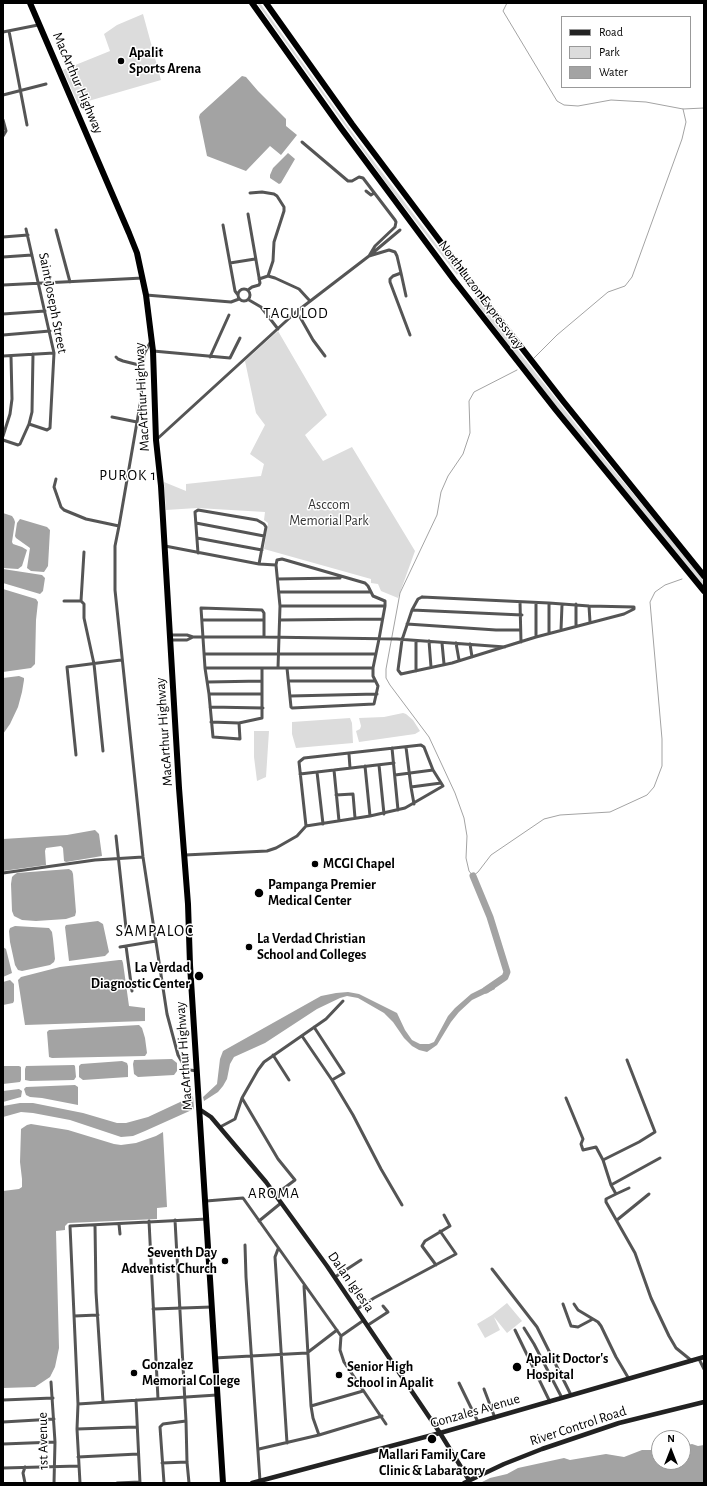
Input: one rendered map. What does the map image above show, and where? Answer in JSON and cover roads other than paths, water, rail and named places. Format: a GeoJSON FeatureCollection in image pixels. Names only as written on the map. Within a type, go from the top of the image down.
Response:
{"type":"FeatureCollection","features":[{"type":"Feature","properties":{"kind":"highway","name":"MacArthur Highway"},"geometry":{"type":"LineString","coordinates":[[30,3],[137,253],[146,295],[153,351],[156,440],[165,546],[206,1201],[214,1358],[223,1483]]}},
{"type":"Feature","properties":{"kind":"highway","name":"North Luzon Expressway"},"geometry":{"type":"LineString","coordinates":[[252,3],[341,128],[454,280],[559,415],[704,591]]}},
{"type":"Feature","properties":{"kind":"highway","name":"North Luzon Expressway"},"geometry":{"type":"LineString","coordinates":[[266,3],[378,158],[505,327],[704,576]]}},
{"type":"Feature","properties":{"kind":"street"},"geometry":{"type":"LineString","coordinates":[[3,32],[39,24]]}},
{"type":"Feature","properties":{"kind":"street"},"geometry":{"type":"LineString","coordinates":[[9,31],[27,125]]}},
{"type":"Feature","properties":{"kind":"street"},"geometry":{"type":"LineString","coordinates":[[3,95],[46,84]]}},
{"type":"Feature","properties":{"kind":"street"},"geometry":{"type":"LineString","coordinates":[[3,120],[6,132],[3,136]]}},
{"type":"Feature","properties":{"kind":"street"},"geometry":{"type":"LineString","coordinates":[[302,142],[348,181],[352,181],[360,177],[363,178],[396,222],[395,227],[372,249],[369,256]]}},
{"type":"Feature","properties":{"kind":"street"},"geometry":{"type":"LineString","coordinates":[[366,191],[371,196],[374,193]]}},
{"type":"Feature","properties":{"kind":"street"},"geometry":{"type":"LineString","coordinates":[[250,193],[262,192],[274,194],[278,196],[284,207],[274,242],[273,262],[268,276]]}},
{"type":"Feature","properties":{"kind":"street"},"geometry":{"type":"LineString","coordinates":[[146,295],[231,302],[238,297],[240,290],[248,290],[259,285],[248,214]]}},
{"type":"Feature","properties":{"kind":"street"},"geometry":{"type":"LineString","coordinates":[[223,226],[235,293],[245,302],[249,300],[261,307],[278,329]]}},
{"type":"Feature","properties":{"kind":"street","name":"Saint Joseph Street"},"geometry":{"type":"LineString","coordinates":[[26,229],[46,311],[54,353],[53,396],[50,429],[29,424]]}},
{"type":"Feature","properties":{"kind":"street"},"geometry":{"type":"LineString","coordinates":[[56,230],[70,282]]}},
{"type":"Feature","properties":{"kind":"street"},"geometry":{"type":"LineString","coordinates":[[156,440],[296,312],[369,256],[400,230]]}},
{"type":"Feature","properties":{"kind":"street"},"geometry":{"type":"LineString","coordinates":[[3,237],[28,236]]}},
{"type":"Feature","properties":{"kind":"street"},"geometry":{"type":"LineString","coordinates":[[369,256],[377,255],[385,251],[392,251],[397,256],[406,296]]}},
{"type":"Feature","properties":{"kind":"street"},"geometry":{"type":"LineString","coordinates":[[3,257],[32,256]]}},
{"type":"Feature","properties":{"kind":"street"},"geometry":{"type":"LineString","coordinates":[[230,263],[256,259]]}},
{"type":"Feature","properties":{"kind":"street"},"geometry":{"type":"LineString","coordinates":[[400,273],[393,276],[390,279],[390,282],[410,335]]}},
{"type":"Feature","properties":{"kind":"street"},"geometry":{"type":"LineString","coordinates":[[259,279],[268,276],[275,278],[299,289],[310,301]]}},
{"type":"Feature","properties":{"kind":"street"},"geometry":{"type":"LineString","coordinates":[[3,285],[143,278]]}},
{"type":"Feature","properties":{"kind":"street"},"geometry":{"type":"LineString","coordinates":[[248,290],[251,294],[249,300]]}},
{"type":"Feature","properties":{"kind":"street"},"geometry":{"type":"LineString","coordinates":[[3,314],[46,311]]}},
{"type":"Feature","properties":{"kind":"street"},"geometry":{"type":"LineString","coordinates":[[296,312],[313,340],[325,356]]}},
{"type":"Feature","properties":{"kind":"street"},"geometry":{"type":"LineString","coordinates":[[210,357],[229,315]]}},
{"type":"Feature","properties":{"kind":"street"},"geometry":{"type":"LineString","coordinates":[[3,335],[50,331]]}},
{"type":"Feature","properties":{"kind":"street"},"geometry":{"type":"LineString","coordinates":[[153,351],[230,358],[240,338]]}},
{"type":"Feature","properties":{"kind":"street"},"geometry":{"type":"LineString","coordinates":[[151,341],[144,354],[141,399],[115,546],[115,590],[121,660],[143,857],[167,1014],[178,1055],[184,1066],[190,1070],[197,1071]]}},
{"type":"Feature","properties":{"kind":"street"},"geometry":{"type":"LineString","coordinates":[[3,356],[54,353]]}},
{"type":"Feature","properties":{"kind":"street"},"geometry":{"type":"LineString","coordinates":[[3,440],[18,445],[20,444],[29,424],[32,412],[33,354]]}},
{"type":"Feature","properties":{"kind":"street"},"geometry":{"type":"LineString","coordinates":[[3,436],[10,414],[12,399],[11,356]]}},
{"type":"Feature","properties":{"kind":"street"},"geometry":{"type":"LineString","coordinates":[[116,357],[123,361],[143,366]]}},
{"type":"Feature","properties":{"kind":"street"},"geometry":{"type":"LineString","coordinates":[[112,417],[137,422]]}},
{"type":"Feature","properties":{"kind":"street"},"geometry":{"type":"LineString","coordinates":[[56,479],[54,487],[61,507],[64,510],[86,519],[119,526]]}},
{"type":"Feature","properties":{"kind":"street"},"geometry":{"type":"LineString","coordinates":[[198,553],[195,512],[198,510],[257,520],[266,525],[259,564]]}},
{"type":"Feature","properties":{"kind":"street"},"geometry":{"type":"LineString","coordinates":[[196,523],[264,536]]}},
{"type":"Feature","properties":{"kind":"street"},"geometry":{"type":"LineString","coordinates":[[197,538],[262,550]]}},
{"type":"Feature","properties":{"kind":"street"},"geometry":{"type":"LineString","coordinates":[[165,546],[259,564],[276,565]]}},
{"type":"Feature","properties":{"kind":"street"},"geometry":{"type":"LineString","coordinates":[[84,552],[81,601],[84,604],[84,618],[94,664],[103,751]]}},
{"type":"Feature","properties":{"kind":"street"},"geometry":{"type":"LineString","coordinates":[[278,668],[280,606],[276,565],[277,560],[282,559],[342,578],[365,583],[374,597],[385,601],[380,638],[373,668],[375,681],[378,686],[375,703],[372,705],[291,707],[287,668]]}},
{"type":"Feature","properties":{"kind":"street"},"geometry":{"type":"LineString","coordinates":[[278,579],[342,578]]}},
{"type":"Feature","properties":{"kind":"street"},"geometry":{"type":"LineString","coordinates":[[279,592],[370,592]]}},
{"type":"Feature","properties":{"kind":"street"},"geometry":{"type":"LineString","coordinates":[[422,597],[536,603],[634,607],[634,609],[624,614],[549,633],[472,657],[403,674],[401,674],[398,670],[402,640],[412,610],[418,599],[422,597]]}},
{"type":"Feature","properties":{"kind":"street"},"geometry":{"type":"LineString","coordinates":[[64,601],[81,601]]}},
{"type":"Feature","properties":{"kind":"street"},"geometry":{"type":"LineString","coordinates":[[520,602],[522,616],[520,630],[521,642]]}},
{"type":"Feature","properties":{"kind":"street"},"geometry":{"type":"LineString","coordinates":[[536,603],[536,637]]}},
{"type":"Feature","properties":{"kind":"street"},"geometry":{"type":"LineString","coordinates":[[549,603],[549,633]]}},
{"type":"Feature","properties":{"kind":"street"},"geometry":{"type":"LineString","coordinates":[[576,604],[576,626]]}},
{"type":"Feature","properties":{"kind":"street"},"geometry":{"type":"LineString","coordinates":[[561,630],[562,605]]}},
{"type":"Feature","properties":{"kind":"street"},"geometry":{"type":"LineString","coordinates":[[280,606],[385,606]]}},
{"type":"Feature","properties":{"kind":"street"},"geometry":{"type":"LineString","coordinates":[[589,606],[590,622]]}},
{"type":"Feature","properties":{"kind":"street"},"geometry":{"type":"LineString","coordinates":[[239,722],[241,737],[238,740],[213,737],[208,682],[205,668],[201,608],[262,610],[264,613],[264,637]]}},
{"type":"Feature","properties":{"kind":"street"},"geometry":{"type":"LineString","coordinates":[[412,610],[522,616]]}},
{"type":"Feature","properties":{"kind":"street"},"geometry":{"type":"LineString","coordinates":[[280,620],[382,619]]}},
{"type":"Feature","properties":{"kind":"street"},"geometry":{"type":"LineString","coordinates":[[202,620],[264,620]]}},
{"type":"Feature","properties":{"kind":"street"},"geometry":{"type":"LineString","coordinates":[[408,624],[496,630],[520,630]]}},
{"type":"Feature","properties":{"kind":"street"},"geometry":{"type":"LineString","coordinates":[[170,638],[187,640],[193,637],[380,638],[506,647]]}},
{"type":"Feature","properties":{"kind":"street"},"geometry":{"type":"LineString","coordinates":[[416,641],[416,671]]}},
{"type":"Feature","properties":{"kind":"street"},"geometry":{"type":"LineString","coordinates":[[429,642],[431,667]]}},
{"type":"Feature","properties":{"kind":"street"},"geometry":{"type":"LineString","coordinates":[[442,642],[444,664]]}},
{"type":"Feature","properties":{"kind":"street"},"geometry":{"type":"LineString","coordinates":[[456,643],[459,660]]}},
{"type":"Feature","properties":{"kind":"street"},"geometry":{"type":"LineString","coordinates":[[470,644],[472,657]]}},
{"type":"Feature","properties":{"kind":"street"},"geometry":{"type":"LineString","coordinates":[[204,654],[376,654]]}},
{"type":"Feature","properties":{"kind":"street"},"geometry":{"type":"LineString","coordinates":[[76,754],[67,667],[121,660]]}},
{"type":"Feature","properties":{"kind":"street"},"geometry":{"type":"LineString","coordinates":[[205,668],[373,668]]}},
{"type":"Feature","properties":{"kind":"street"},"geometry":{"type":"LineString","coordinates":[[211,722],[239,722],[261,719],[262,668]]}},
{"type":"Feature","properties":{"kind":"street"},"geometry":{"type":"LineString","coordinates":[[208,682],[262,681]]}},
{"type":"Feature","properties":{"kind":"street"},"geometry":{"type":"LineString","coordinates":[[289,681],[375,681]]}},
{"type":"Feature","properties":{"kind":"street"},"geometry":{"type":"LineString","coordinates":[[209,694],[262,694]]}},
{"type":"Feature","properties":{"kind":"street"},"geometry":{"type":"LineString","coordinates":[[290,696],[377,694]]}},
{"type":"Feature","properties":{"kind":"street"},"geometry":{"type":"LineString","coordinates":[[210,707],[262,708]]}},
{"type":"Feature","properties":{"kind":"street"},"geometry":{"type":"LineString","coordinates":[[184,855],[268,851],[297,836],[306,826],[384,814],[405,808],[443,786],[433,770],[423,746],[304,758],[299,762],[306,826]]}},
{"type":"Feature","properties":{"kind":"street"},"geometry":{"type":"LineString","coordinates":[[406,747],[410,787],[414,804]]}},
{"type":"Feature","properties":{"kind":"street"},"geometry":{"type":"LineString","coordinates":[[392,748],[398,810]]}},
{"type":"Feature","properties":{"kind":"street"},"geometry":{"type":"LineString","coordinates":[[349,754],[350,768]]}},
{"type":"Feature","properties":{"kind":"street"},"geometry":{"type":"LineString","coordinates":[[300,774],[394,763]]}},
{"type":"Feature","properties":{"kind":"street"},"geometry":{"type":"LineString","coordinates":[[379,765],[384,814]]}},
{"type":"Feature","properties":{"kind":"street"},"geometry":{"type":"LineString","coordinates":[[365,766],[370,816]]}},
{"type":"Feature","properties":{"kind":"street"},"geometry":{"type":"LineString","coordinates":[[334,770],[339,821]]}},
{"type":"Feature","properties":{"kind":"street"},"geometry":{"type":"LineString","coordinates":[[395,775],[433,770]]}},
{"type":"Feature","properties":{"kind":"street"},"geometry":{"type":"LineString","coordinates":[[317,772],[323,824]]}},
{"type":"Feature","properties":{"kind":"street"},"geometry":{"type":"LineString","coordinates":[[410,787],[441,783]]}},
{"type":"Feature","properties":{"kind":"street"},"geometry":{"type":"LineString","coordinates":[[336,795],[353,794],[355,818]]}},
{"type":"Feature","properties":{"kind":"street"},"geometry":{"type":"LineString","coordinates":[[116,836],[126,928]]}},
{"type":"Feature","properties":{"kind":"street"},"geometry":{"type":"LineString","coordinates":[[3,873],[75,862],[143,857]]}},
{"type":"Feature","properties":{"kind":"street"},"geometry":{"type":"LineString","coordinates":[[120,947],[156,941]]}},
{"type":"Feature","properties":{"kind":"street"},"geometry":{"type":"LineString","coordinates":[[126,946],[132,991]]}},
{"type":"Feature","properties":{"kind":"street"},"geometry":{"type":"LineString","coordinates":[[220,1127],[234,1119],[242,1098],[264,1062],[326,1019],[343,1001]]}},
{"type":"Feature","properties":{"kind":"street"},"geometry":{"type":"LineString","coordinates":[[314,1027],[344,1073],[332,1080]]}},
{"type":"Feature","properties":{"kind":"street"},"geometry":{"type":"LineString","coordinates":[[302,1036],[354,1115],[381,1169],[402,1205]]}},
{"type":"Feature","properties":{"kind":"street"},"geometry":{"type":"LineString","coordinates":[[273,1055],[289,1080]]}},
{"type":"Feature","properties":{"kind":"street"},"geometry":{"type":"LineString","coordinates":[[603,1160],[639,1142],[655,1132],[627,1060]]}},
{"type":"Feature","properties":{"kind":"street"},"geometry":{"type":"LineString","coordinates":[[242,1098],[278,1159],[295,1180],[275,1195]]}},
{"type":"Feature","properties":{"kind":"street"},"geometry":{"type":"LineString","coordinates":[[566,1098],[584,1139],[581,1145],[584,1150],[596,1147],[603,1160],[616,1194]]}},
{"type":"Feature","properties":{"kind":"street","name":"Dalan Iglesia"},"geometry":{"type":"LineString","coordinates":[[199,1107],[220,1127],[281,1203],[364,1319],[470,1480]]}},
{"type":"Feature","properties":{"kind":"street"},"geometry":{"type":"LineString","coordinates":[[611,1184],[660,1158]]}},
{"type":"Feature","properties":{"kind":"street"},"geometry":{"type":"LineString","coordinates":[[629,1188],[606,1199],[606,1202],[635,1253],[652,1298],[676,1348],[692,1361]]}},
{"type":"Feature","properties":{"kind":"street"},"geometry":{"type":"LineString","coordinates":[[617,1220],[649,1194]]}},
{"type":"Feature","properties":{"kind":"street"},"geometry":{"type":"LineString","coordinates":[[206,1201],[243,1198],[341,1336],[341,1356],[386,1424]]}},
{"type":"Feature","properties":{"kind":"street"},"geometry":{"type":"LineString","coordinates":[[259,1221],[281,1203]]}},
{"type":"Feature","properties":{"kind":"street"},"geometry":{"type":"LineString","coordinates":[[436,1265],[422,1246],[440,1231],[450,1226],[444,1215]]}},
{"type":"Feature","properties":{"kind":"street"},"geometry":{"type":"LineString","coordinates":[[80,1483],[70,1226],[207,1219]]}},
{"type":"Feature","properties":{"kind":"street"},"geometry":{"type":"LineString","coordinates":[[175,1220],[189,1483]]}},
{"type":"Feature","properties":{"kind":"street"},"geometry":{"type":"LineString","coordinates":[[149,1221],[158,1399]]}},
{"type":"Feature","properties":{"kind":"street"},"geometry":{"type":"LineString","coordinates":[[119,1224],[120,1234]]}},
{"type":"Feature","properties":{"kind":"street"},"geometry":{"type":"LineString","coordinates":[[95,1225],[103,1402]]}},
{"type":"Feature","properties":{"kind":"street"},"geometry":{"type":"LineString","coordinates":[[357,1309],[374,1298],[456,1254],[440,1231]]}},
{"type":"Feature","properties":{"kind":"street"},"geometry":{"type":"LineString","coordinates":[[245,1245],[260,1481]]}},
{"type":"Feature","properties":{"kind":"street"},"geometry":{"type":"LineString","coordinates":[[278,1249],[275,1257],[280,1354],[287,1443]]}},
{"type":"Feature","properties":{"kind":"street"},"geometry":{"type":"LineString","coordinates":[[335,1278],[361,1260]]}},
{"type":"Feature","properties":{"kind":"street"},"geometry":{"type":"LineString","coordinates":[[492,1270],[537,1327],[571,1396]]}},
{"type":"Feature","properties":{"kind":"street"},"geometry":{"type":"LineString","coordinates":[[304,1285],[311,1406],[313,1418],[319,1435]]}},
{"type":"Feature","properties":{"kind":"street"},"geometry":{"type":"LineString","coordinates":[[563,1304],[571,1326],[578,1327],[593,1319]]}},
{"type":"Feature","properties":{"kind":"street"},"geometry":{"type":"LineString","coordinates":[[574,1304],[578,1310],[601,1326],[616,1357],[629,1379]]}},
{"type":"Feature","properties":{"kind":"street"},"geometry":{"type":"LineString","coordinates":[[368,1325],[388,1312],[383,1306]]}},
{"type":"Feature","properties":{"kind":"street"},"geometry":{"type":"LineString","coordinates":[[153,1309],[212,1307]]}},
{"type":"Feature","properties":{"kind":"street"},"geometry":{"type":"LineString","coordinates":[[74,1316],[98,1315]]}},
{"type":"Feature","properties":{"kind":"street"},"geometry":{"type":"LineString","coordinates":[[341,1336],[364,1319]]}},
{"type":"Feature","properties":{"kind":"street"},"geometry":{"type":"LineString","coordinates":[[524,1328],[562,1398]]}},
{"type":"Feature","properties":{"kind":"street"},"geometry":{"type":"LineString","coordinates":[[214,1358],[307,1353],[337,1330]]}},
{"type":"Feature","properties":{"kind":"street"},"geometry":{"type":"LineString","coordinates":[[515,1330],[550,1402]]}},
{"type":"Feature","properties":{"kind":"street"},"geometry":{"type":"LineString","coordinates":[[702,1358],[704,1368]]}},
{"type":"Feature","properties":{"kind":"street","name":"Gonzales Avenue"},"geometry":{"type":"LineString","coordinates":[[252,1483],[495,1418],[702,1358]]}},
{"type":"Feature","properties":{"kind":"street","name":"1st Avenue"},"geometry":{"type":"LineString","coordinates":[[51,1382],[55,1442],[54,1483]]}},
{"type":"Feature","properties":{"kind":"street"},"geometry":{"type":"LineString","coordinates":[[459,1383],[478,1422]]}},
{"type":"Feature","properties":{"kind":"street"},"geometry":{"type":"LineString","coordinates":[[484,1389],[495,1418]]}},
{"type":"Feature","properties":{"kind":"street"},"geometry":{"type":"LineString","coordinates":[[311,1406],[363,1391]]}},
{"type":"Feature","properties":{"kind":"street"},"geometry":{"type":"LineString","coordinates":[[78,1404],[217,1395]]}},
{"type":"Feature","properties":{"kind":"street"},"geometry":{"type":"LineString","coordinates":[[3,1400],[53,1398]]}},
{"type":"Feature","properties":{"kind":"street"},"geometry":{"type":"LineString","coordinates":[[117,1483],[140,1482],[136,1427],[136,1400]]}},
{"type":"Feature","properties":{"kind":"street","name":"River Control Road"},"geometry":{"type":"LineString","coordinates":[[464,1483],[504,1464],[570,1439],[619,1423],[704,1402]]}},
{"type":"Feature","properties":{"kind":"street"},"geometry":{"type":"LineString","coordinates":[[259,1449],[319,1435],[382,1416]]}},
{"type":"Feature","properties":{"kind":"street"},"geometry":{"type":"LineString","coordinates":[[3,1422],[54,1419]]}},
{"type":"Feature","properties":{"kind":"street"},"geometry":{"type":"LineString","coordinates":[[164,1483],[161,1425],[186,1422]]}},
{"type":"Feature","properties":{"kind":"street"},"geometry":{"type":"LineString","coordinates":[[77,1429],[136,1427]]}},
{"type":"Feature","properties":{"kind":"street"},"geometry":{"type":"LineString","coordinates":[[3,1444],[55,1442]]}},
{"type":"Feature","properties":{"kind":"street"},"geometry":{"type":"LineString","coordinates":[[78,1458],[138,1454]]}},
{"type":"Feature","properties":{"kind":"street"},"geometry":{"type":"LineString","coordinates":[[162,1464],[187,1462]]}},
{"type":"Feature","properties":{"kind":"street"},"geometry":{"type":"LineString","coordinates":[[3,1468],[79,1466]]}},
{"type":"Feature","properties":{"kind":"street"},"geometry":{"type":"LineString","coordinates":[[25,1467],[23,1473],[25,1483]]}},
{"type":"Feature","properties":{"kind":"water"},"geometry":{"type":"Polygon","coordinates":[[[242,76],[246,77],[286,119],[286,126],[297,135],[281,155],[270,146],[246,171],[207,156],[199,117],[200,114],[242,76]]]}},
{"type":"Feature","properties":{"kind":"water"},"geometry":{"type":"Polygon","coordinates":[[[288,153],[295,159],[279,184],[270,178],[270,175],[273,168],[288,153]]]}},
{"type":"Feature","properties":{"kind":"water"},"geometry":{"type":"Polygon","coordinates":[[[3,513],[12,516],[15,522],[13,544],[27,550],[22,566],[18,569],[3,568],[3,513]]]}},
{"type":"Feature","properties":{"kind":"water"},"geometry":{"type":"Polygon","coordinates":[[[20,519],[47,527],[50,530],[48,566],[44,572],[31,571],[27,568],[30,548],[15,536],[17,523],[20,519]]]}},
{"type":"Feature","properties":{"kind":"water"},"geometry":{"type":"Polygon","coordinates":[[[3,569],[42,575],[45,578],[43,591],[40,594],[3,583],[3,569]]]}},
{"type":"Feature","properties":{"kind":"water"},"geometry":{"type":"Polygon","coordinates":[[[3,589],[36,599],[38,602],[35,664],[31,668],[3,672],[3,589]]]}},
{"type":"Feature","properties":{"kind":"water"},"geometry":{"type":"Polygon","coordinates":[[[19,676],[24,678],[24,680],[18,707],[10,724],[3,734],[3,678],[19,676]]]}},
{"type":"Feature","properties":{"kind":"water"},"geometry":{"type":"Polygon","coordinates":[[[95,830],[99,834],[102,856],[66,862],[64,861],[63,848],[61,846],[46,848],[46,865],[3,871],[3,839],[67,835],[95,830]]]}},
{"type":"Feature","properties":{"kind":"water"},"geometry":{"type":"Polygon","coordinates":[[[69,869],[73,874],[75,916],[66,919],[36,921],[22,920],[14,916],[12,911],[11,884],[12,877],[14,875],[17,873],[69,869]]]}},
{"type":"Feature","properties":{"kind":"water"},"geometry":{"type":"Polygon","coordinates":[[[98,921],[103,924],[109,952],[105,956],[69,961],[66,925],[98,921]]]}},
{"type":"Feature","properties":{"kind":"water"},"geometry":{"type":"Polygon","coordinates":[[[15,926],[49,928],[52,932],[54,962],[50,965],[22,971],[18,970],[15,965],[9,931],[10,928],[15,926]]]}},
{"type":"Feature","properties":{"kind":"water"},"geometry":{"type":"Polygon","coordinates":[[[3,947],[6,949],[12,973],[3,977],[3,947]]]}},
{"type":"Feature","properties":{"kind":"water"},"geometry":{"type":"Polygon","coordinates":[[[122,960],[123,963],[129,1006],[145,1008],[145,1021],[25,1025],[18,980],[21,977],[60,967],[122,960]]]}},
{"type":"Feature","properties":{"kind":"water"},"geometry":{"type":"Polygon","coordinates":[[[10,980],[14,984],[14,1001],[13,1003],[3,1005],[3,982],[10,980]]]}},
{"type":"Feature","properties":{"kind":"water"},"geometry":{"type":"Polygon","coordinates":[[[493,983],[495,989],[472,1000],[459,1012],[437,1045],[427,1052],[412,1046],[384,1013],[358,998],[347,996],[340,998],[317,1009],[265,1043],[234,1057],[230,1064],[227,1079],[223,1086],[218,1092],[204,1101],[203,1097],[217,1084],[220,1059],[223,1051],[321,996],[348,992],[359,994],[397,1013],[405,1030],[412,1040],[420,1044],[429,1044],[434,1042],[448,1016],[455,1008],[471,994],[493,983]]]}},
{"type":"Feature","properties":{"kind":"water"},"geometry":{"type":"Polygon","coordinates":[[[139,1025],[142,1028],[145,1038],[147,1053],[145,1056],[49,1057],[47,1032],[49,1030],[139,1025]]]}},
{"type":"Feature","properties":{"kind":"water"},"geometry":{"type":"Polygon","coordinates":[[[172,1059],[177,1063],[177,1071],[174,1075],[138,1077],[134,1074],[134,1060],[172,1059]]]}},
{"type":"Feature","properties":{"kind":"water"},"geometry":{"type":"Polygon","coordinates":[[[122,1061],[127,1063],[128,1077],[83,1080],[79,1077],[79,1066],[81,1064],[122,1061]]]}},
{"type":"Feature","properties":{"kind":"water"},"geometry":{"type":"Polygon","coordinates":[[[74,1065],[76,1077],[74,1080],[25,1080],[26,1066],[74,1065]]]}},
{"type":"Feature","properties":{"kind":"water"},"geometry":{"type":"Polygon","coordinates":[[[3,1066],[21,1067],[20,1082],[3,1084],[3,1066]]]}},
{"type":"Feature","properties":{"kind":"water"},"geometry":{"type":"Polygon","coordinates":[[[75,1085],[78,1087],[78,1105],[30,1097],[26,1095],[24,1089],[26,1087],[75,1085]]]}},
{"type":"Feature","properties":{"kind":"water"},"geometry":{"type":"Polygon","coordinates":[[[19,1089],[22,1091],[21,1097],[3,1102],[3,1091],[19,1089]]]}},
{"type":"Feature","properties":{"kind":"water"},"geometry":{"type":"Polygon","coordinates":[[[193,1096],[194,1109],[133,1136],[121,1137],[70,1120],[33,1113],[21,1112],[3,1117],[3,1106],[20,1103],[33,1103],[83,1113],[117,1123],[126,1123],[148,1117],[193,1096]]]}},
{"type":"Feature","properties":{"kind":"water"},"geometry":{"type":"Polygon","coordinates":[[[31,1124],[68,1130],[121,1145],[136,1143],[163,1132],[167,1207],[157,1208],[157,1219],[68,1223],[65,1226],[65,1230],[56,1231],[59,1348],[55,1367],[50,1377],[35,1387],[3,1388],[3,1191],[19,1189],[22,1187],[20,1162],[21,1129],[31,1124]]]}},
{"type":"Feature","properties":{"kind":"water"},"geometry":{"type":"Polygon","coordinates":[[[691,1444],[698,1446],[704,1445],[704,1483],[480,1483],[490,1478],[507,1474],[518,1468],[564,1458],[570,1460],[606,1454],[624,1457],[642,1450],[651,1450],[651,1470],[691,1470],[691,1444]]]}},
{"type":"Feature","properties":{"kind":"waterway"},"geometry":{"type":"LineString","coordinates":[[507,3],[503,11],[557,101],[564,105],[578,106],[611,100],[646,102],[683,109],[704,108]]}},
{"type":"Feature","properties":{"kind":"waterway"},"geometry":{"type":"LineString","coordinates":[[534,358],[557,335],[608,292],[625,286],[632,277],[682,139],[686,122],[683,109]]}},
{"type":"Feature","properties":{"kind":"waterway"},"geometry":{"type":"LineString","coordinates":[[517,370],[474,392],[469,401],[470,433],[463,454],[448,476],[441,492],[437,515],[400,593],[386,669],[386,678],[390,685],[429,737],[455,793],[464,818],[467,836],[466,858],[469,871],[473,876],[491,855],[544,819],[560,815],[610,812],[647,795],[654,787],[662,766],[662,739],[650,602],[655,592],[665,585],[682,579]]}},
{"type":"Feature","properties":{"kind":"waterway"},"geometry":{"type":"LineString","coordinates":[[473,876],[490,917],[507,972],[505,977],[486,990]]}},
{"type":"Feature","properties":{"kind":"place","name":"Apalit Sports Arena"},"geometry":{"type":"Point","coordinates":[121,61]}},
{"type":"Feature","properties":{"kind":"place","name":"MCGI Chapel"},"geometry":{"type":"Point","coordinates":[315,864]}},
{"type":"Feature","properties":{"kind":"place","name":"Pampanga Premier Medical Center"},"geometry":{"type":"Point","coordinates":[259,893]}},
{"type":"Feature","properties":{"kind":"place","name":"La Verdad Christian School and Colleges"},"geometry":{"type":"Point","coordinates":[249,947]}},
{"type":"Feature","properties":{"kind":"place","name":"La Verdad Diagnostic Center"},"geometry":{"type":"Point","coordinates":[199,976]}},
{"type":"Feature","properties":{"kind":"place","name":"Seventh Day Adventist Church"},"geometry":{"type":"Point","coordinates":[225,1261]}},
{"type":"Feature","properties":{"kind":"place","name":"Apalit Doctor's Hospital"},"geometry":{"type":"Point","coordinates":[517,1367]}},
{"type":"Feature","properties":{"kind":"place","name":"Gonzalez Memorial College"},"geometry":{"type":"Point","coordinates":[134,1373]}},
{"type":"Feature","properties":{"kind":"place","name":"Senior High School in Apalit"},"geometry":{"type":"Point","coordinates":[339,1375]}},
{"type":"Feature","properties":{"kind":"place","name":"Mallari Family Care Clinic & Labaratory"},"geometry":{"type":"Point","coordinates":[432,1439]}},
{"type":"Feature","properties":{"kind":"district","name":"TAGULOD"},"geometry":{"type":"Point","coordinates":[296,313]}},
{"type":"Feature","properties":{"kind":"district","name":"PUROK 1"},"geometry":{"type":"Point","coordinates":[128,475]}},
{"type":"Feature","properties":{"kind":"district","name":"SAMPALOC"},"geometry":{"type":"Point","coordinates":[155,931]}},
{"type":"Feature","properties":{"kind":"district","name":"AROMA"},"geometry":{"type":"Point","coordinates":[274,1193]}},
{"type":"Feature","properties":{"kind":"park label","name":"Asccom Memorial Park"},"geometry":{"type":"Point","coordinates":[329,514]}}]}
